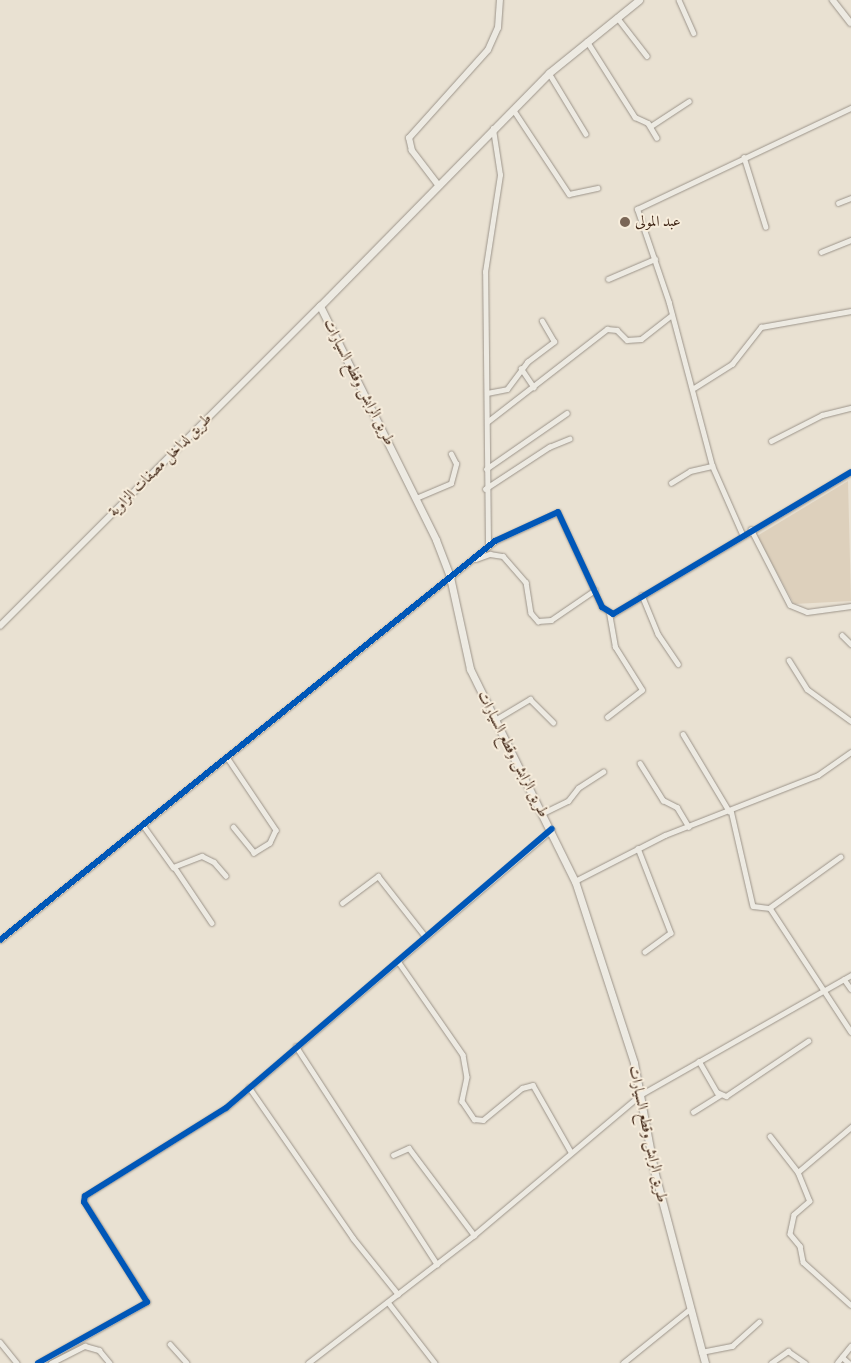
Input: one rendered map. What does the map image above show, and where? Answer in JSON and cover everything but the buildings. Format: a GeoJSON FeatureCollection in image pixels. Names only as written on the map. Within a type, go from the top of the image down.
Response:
{"type":"FeatureCollection","features":[{"type":"Feature","properties":{"kind":"main road"},"geometry":{"type":"LineString","coordinates":[[320,306],[493,128],[550,73],[587,40],[639,0]]}},
{"type":"Feature","properties":{"kind":"main road","name":"طريق الرابش وقطع السيارات"},"geometry":{"type":"LineString","coordinates":[[320,306],[416,498],[450,577],[466,658],[495,720],[552,829],[575,881],[640,1095],[654,1170],[704,1363]]}},
{"type":"Feature","properties":{"kind":"street"},"geometry":{"type":"LineString","coordinates":[[438,185],[412,151],[409,138],[488,50],[498,28],[500,0]]}},
{"type":"Feature","properties":{"kind":"street"},"geometry":{"type":"LineString","coordinates":[[679,0],[694,33]]}},
{"type":"Feature","properties":{"kind":"street"},"geometry":{"type":"LineString","coordinates":[[834,0],[851,23]]}},
{"type":"Feature","properties":{"kind":"street"},"geometry":{"type":"LineString","coordinates":[[617,17],[647,56]]}},
{"type":"Feature","properties":{"kind":"street"},"geometry":{"type":"LineString","coordinates":[[587,40],[635,117],[651,126],[657,138]]}},
{"type":"Feature","properties":{"kind":"street"},"geometry":{"type":"LineString","coordinates":[[550,73],[586,134]]}},
{"type":"Feature","properties":{"kind":"street"},"geometry":{"type":"LineString","coordinates":[[651,126],[689,101]]}},
{"type":"Feature","properties":{"kind":"street"},"geometry":{"type":"LineString","coordinates":[[742,534],[712,466],[694,388],[638,207],[851,108]]}},
{"type":"Feature","properties":{"kind":"street"},"geometry":{"type":"LineString","coordinates":[[513,109],[569,194],[597,188]]}},
{"type":"Feature","properties":{"kind":"street"},"geometry":{"type":"LineString","coordinates":[[488,545],[485,489],[487,393],[485,272],[500,175],[493,128]]}},
{"type":"Feature","properties":{"kind":"street"},"geometry":{"type":"LineString","coordinates":[[744,157],[766,227]]}},
{"type":"Feature","properties":{"kind":"street"},"geometry":{"type":"LineString","coordinates":[[838,203],[851,198]]}},
{"type":"Feature","properties":{"kind":"street"},"geometry":{"type":"LineString","coordinates":[[821,252],[851,240]]}},
{"type":"Feature","properties":{"kind":"street"},"geometry":{"type":"LineString","coordinates":[[608,279],[654,259]]}},
{"type":"Feature","properties":{"kind":"street","name":"طريق لداخل مصفات الزاوية"},"geometry":{"type":"LineString","coordinates":[[0,626],[320,306]]}},
{"type":"Feature","properties":{"kind":"street"},"geometry":{"type":"LineString","coordinates":[[694,388],[732,364],[761,327],[851,311]]}},
{"type":"Feature","properties":{"kind":"street"},"geometry":{"type":"LineString","coordinates":[[487,422],[608,329],[617,330],[627,340],[641,339],[672,314]]}},
{"type":"Feature","properties":{"kind":"street"},"geometry":{"type":"LineString","coordinates":[[487,393],[507,389],[521,368],[555,341],[542,321]]}},
{"type":"Feature","properties":{"kind":"street"},"geometry":{"type":"LineString","coordinates":[[521,368],[534,387]]}},
{"type":"Feature","properties":{"kind":"street"},"geometry":{"type":"LineString","coordinates":[[771,441],[822,415],[851,408]]}},
{"type":"Feature","properties":{"kind":"street"},"geometry":{"type":"LineString","coordinates":[[486,469],[567,413]]}},
{"type":"Feature","properties":{"kind":"street"},"geometry":{"type":"LineString","coordinates":[[485,489],[549,446],[569,439]]}},
{"type":"Feature","properties":{"kind":"street"},"geometry":{"type":"LineString","coordinates":[[416,498],[451,483],[456,464],[452,454]]}},
{"type":"Feature","properties":{"kind":"street"},"geometry":{"type":"LineString","coordinates":[[670,483],[690,471],[712,466]]}},
{"type":"Feature","properties":{"kind":"street"},"geometry":{"type":"LineString","coordinates":[[609,614],[742,534],[851,472]]}},
{"type":"Feature","properties":{"kind":"street"},"geometry":{"type":"LineString","coordinates":[[0,940],[474,559],[488,545],[550,512],[558,512],[595,590],[609,614],[615,647],[642,690],[607,717]]}},
{"type":"Feature","properties":{"kind":"street"},"geometry":{"type":"LineString","coordinates":[[751,529],[790,605],[807,612],[851,606]]}},
{"type":"Feature","properties":{"kind":"street"},"geometry":{"type":"LineString","coordinates":[[474,559],[490,554],[502,556],[526,582],[531,613],[538,621],[551,620],[595,590]]}},
{"type":"Feature","properties":{"kind":"street"},"geometry":{"type":"LineString","coordinates":[[642,595],[658,634],[678,664]]}},
{"type":"Feature","properties":{"kind":"street"},"geometry":{"type":"LineString","coordinates":[[842,635],[851,644]]}},
{"type":"Feature","properties":{"kind":"street"},"geometry":{"type":"LineString","coordinates":[[789,660],[807,689],[851,720]]}},
{"type":"Feature","properties":{"kind":"street"},"geometry":{"type":"LineString","coordinates":[[495,720],[530,699],[553,722]]}},
{"type":"Feature","properties":{"kind":"street"},"geometry":{"type":"LineString","coordinates":[[683,734],[730,810],[752,906],[770,908],[841,857]]}},
{"type":"Feature","properties":{"kind":"street"},"geometry":{"type":"LineString","coordinates":[[575,881],[638,848],[818,775],[851,752]]}},
{"type":"Feature","properties":{"kind":"street"},"geometry":{"type":"LineString","coordinates":[[227,756],[276,830],[270,843],[254,853],[233,827]]}},
{"type":"Feature","properties":{"kind":"street"},"geometry":{"type":"LineString","coordinates":[[640,763],[662,800],[677,807],[689,827]]}},
{"type":"Feature","properties":{"kind":"street"},"geometry":{"type":"LineString","coordinates":[[544,813],[568,801],[578,788],[603,772]]}},
{"type":"Feature","properties":{"kind":"street"},"geometry":{"type":"LineString","coordinates":[[143,825],[212,923]]}},
{"type":"Feature","properties":{"kind":"street"},"geometry":{"type":"LineString","coordinates":[[38,1363],[147,1302],[84,1202],[86,1196],[190,1132],[249,1087],[552,829]]}},
{"type":"Feature","properties":{"kind":"street"},"geometry":{"type":"LineString","coordinates":[[638,848],[671,930],[668,938],[645,952]]}},
{"type":"Feature","properties":{"kind":"street"},"geometry":{"type":"LineString","coordinates":[[175,868],[202,856],[214,862],[226,876]]}},
{"type":"Feature","properties":{"kind":"street"},"geometry":{"type":"LineString","coordinates":[[342,903],[378,876],[425,936]]}},
{"type":"Feature","properties":{"kind":"street"},"geometry":{"type":"LineString","coordinates":[[770,908],[821,992],[851,1032]]}},
{"type":"Feature","properties":{"kind":"street"},"geometry":{"type":"LineString","coordinates":[[398,961],[462,1054],[467,1077],[462,1101],[474,1119],[483,1120],[522,1088],[533,1086],[571,1152]]}},
{"type":"Feature","properties":{"kind":"street"},"geometry":{"type":"LineString","coordinates":[[308,1363],[474,1235],[640,1095],[851,975]]}},
{"type":"Feature","properties":{"kind":"street"},"geometry":{"type":"LineString","coordinates":[[844,979],[851,989]]}},
{"type":"Feature","properties":{"kind":"street"},"geometry":{"type":"LineString","coordinates":[[693,1112],[720,1095],[726,1096],[808,1041]]}},
{"type":"Feature","properties":{"kind":"street"},"geometry":{"type":"LineString","coordinates":[[296,1046],[437,1264]]}},
{"type":"Feature","properties":{"kind":"street"},"geometry":{"type":"LineString","coordinates":[[699,1061],[720,1095]]}},
{"type":"Feature","properties":{"kind":"street"},"geometry":{"type":"LineString","coordinates":[[249,1087],[353,1238],[398,1294]]}},
{"type":"Feature","properties":{"kind":"street"},"geometry":{"type":"LineString","coordinates":[[798,1172],[851,1127]]}},
{"type":"Feature","properties":{"kind":"street"},"geometry":{"type":"LineString","coordinates":[[770,1136],[798,1172],[810,1200],[794,1215],[790,1234],[800,1246],[802,1262],[851,1305]]}},
{"type":"Feature","properties":{"kind":"street"},"geometry":{"type":"LineString","coordinates":[[393,1155],[409,1148],[474,1235]]}},
{"type":"Feature","properties":{"kind":"street"},"geometry":{"type":"LineString","coordinates":[[388,1302],[435,1363]]}},
{"type":"Feature","properties":{"kind":"street"},"geometry":{"type":"LineString","coordinates":[[624,1363],[690,1309]]}},
{"type":"Feature","properties":{"kind":"street"},"geometry":{"type":"LineString","coordinates":[[701,1352],[732,1346],[758,1322]]}},
{"type":"Feature","properties":{"kind":"street"},"geometry":{"type":"LineString","coordinates":[[0,1342],[17,1363]]}},
{"type":"Feature","properties":{"kind":"street"},"geometry":{"type":"LineString","coordinates":[[170,1344],[187,1363]]}},
{"type":"Feature","properties":{"kind":"street"},"geometry":{"type":"LineString","coordinates":[[51,1363],[85,1346],[99,1350],[110,1363]]}},
{"type":"Feature","properties":{"kind":"street"},"geometry":{"type":"LineString","coordinates":[[837,1363],[851,1346]]}},
{"type":"Feature","properties":{"kind":"street"},"geometry":{"type":"LineString","coordinates":[[771,1363],[788,1351],[805,1363]]}},
{"type":"Feature","properties":{"kind":"street"},"geometry":{"type":"LineString","coordinates":[[842,1357],[849,1363]]}},
{"type":"Feature","properties":{"kind":"shaded area"},"geometry":{"type":"Polygon","coordinates":[[[848,481],[851,601],[794,604],[757,536],[848,481]]]}},
{"type":"Feature","properties":{"kind":"cycle path"},"geometry":{"type":"LineString","coordinates":[[0,940],[495,541],[558,512],[602,607],[613,614],[851,472]]}},
{"type":"Feature","properties":{"kind":"cycle path"},"geometry":{"type":"LineString","coordinates":[[38,1363],[147,1302],[84,1202],[85,1196],[226,1108],[552,829]]}},
{"type":"Feature","properties":{"kind":"place","name":"عبد المولى"},"geometry":{"type":"Point","coordinates":[625,222]}}]}
